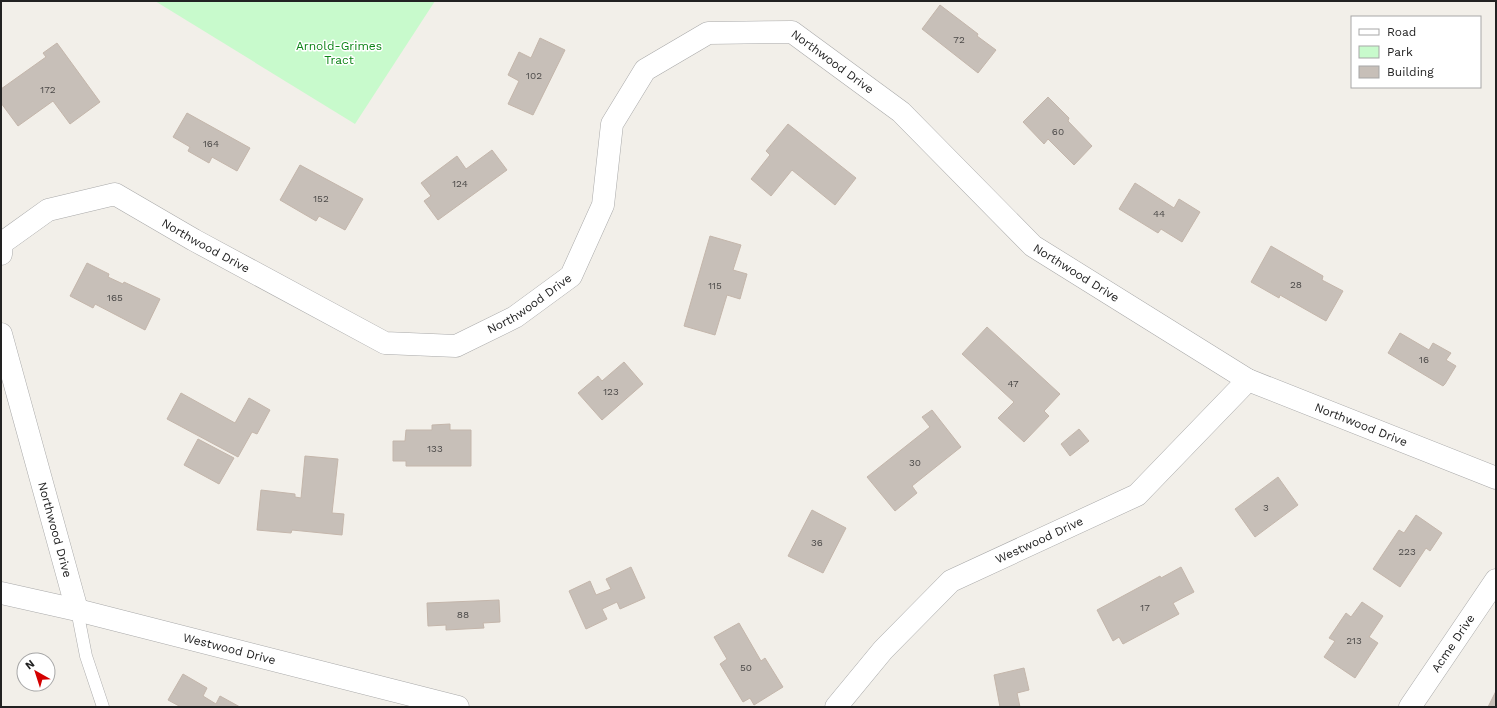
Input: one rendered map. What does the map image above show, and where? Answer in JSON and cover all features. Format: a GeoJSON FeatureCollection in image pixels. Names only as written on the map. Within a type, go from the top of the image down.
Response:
{"type":"FeatureCollection","features":[{"type":"Feature","properties":{"kind":"street","name":"Northwood Drive"},"geometry":{"type":"LineString","coordinates":[[1,254],[2,243],[48,210],[115,194],[194,240],[385,343],[456,346],[515,317],[571,276],[603,205],[612,124],[645,70],[708,33],[792,32],[901,112],[1032,246],[1248,380],[1496,478]]}},
{"type":"Feature","properties":{"kind":"street","name":"Northwood Drive"},"geometry":{"type":"LineString","coordinates":[[1,334],[77,610]]}},
{"type":"Feature","properties":{"kind":"street","name":"Westwood Drive"},"geometry":{"type":"LineString","coordinates":[[836,707],[882,650],[951,581],[1137,495],[1248,380]]}},
{"type":"Feature","properties":{"kind":"street","name":"Acme Drive"},"geometry":{"type":"LineString","coordinates":[[1410,707],[1496,580]]}},
{"type":"Feature","properties":{"kind":"street","name":"Westwood Drive"},"geometry":{"type":"LineString","coordinates":[[1,593],[77,610],[458,707]]}},
{"type":"Feature","properties":{"kind":"lane"},"geometry":{"type":"LineString","coordinates":[[77,610],[86,656],[103,707]]}},
{"type":"Feature","properties":{"kind":"green space","name":"Arnold-Grimes Tract"},"geometry":{"type":"Polygon","coordinates":[[[155,1],[435,1],[355,124],[155,1]]]}},
{"type":"Feature","properties":{"kind":"building"},"geometry":{"type":"Polygon","coordinates":[[[940,5],[996,50],[978,73],[922,29],[940,5]]]}},
{"type":"Feature","properties":{"kind":"building"},"geometry":{"type":"Polygon","coordinates":[[[540,38],[565,50],[533,115],[508,104],[519,81],[508,75],[519,52],[531,58],[540,38]]]}},
{"type":"Feature","properties":{"kind":"building"},"geometry":{"type":"Polygon","coordinates":[[[57,43],[100,102],[70,124],[53,101],[18,126],[1,103],[1,89],[46,57],[43,53],[57,43]]]}},
{"type":"Feature","properties":{"kind":"building"},"geometry":{"type":"Polygon","coordinates":[[[1048,97],[1069,118],[1068,121],[1092,146],[1074,165],[1048,139],[1044,144],[1023,122],[1048,97]]]}},
{"type":"Feature","properties":{"kind":"building"},"geometry":{"type":"Polygon","coordinates":[[[187,113],[250,148],[237,171],[212,157],[209,163],[188,151],[190,147],[173,137],[187,113]]]}},
{"type":"Feature","properties":{"kind":"building"},"geometry":{"type":"Polygon","coordinates":[[[788,124],[856,178],[835,205],[792,170],[771,196],[751,179],[770,155],[766,151],[788,124]]]}},
{"type":"Feature","properties":{"kind":"building"},"geometry":{"type":"Polygon","coordinates":[[[492,150],[507,170],[438,220],[424,201],[431,196],[421,183],[457,156],[466,169],[492,150]]]}},
{"type":"Feature","properties":{"kind":"building"},"geometry":{"type":"Polygon","coordinates":[[[300,165],[363,199],[345,230],[319,216],[316,221],[280,200],[300,165]]]}},
{"type":"Feature","properties":{"kind":"building"},"geometry":{"type":"Polygon","coordinates":[[[1135,183],[1174,208],[1179,199],[1200,212],[1182,242],[1161,229],[1158,233],[1119,209],[1135,183]]]}},
{"type":"Feature","properties":{"kind":"building"},"geometry":{"type":"Polygon","coordinates":[[[710,236],[741,245],[733,270],[747,274],[740,299],[727,295],[715,335],[684,326],[710,236]]]}},
{"type":"Feature","properties":{"kind":"building"},"geometry":{"type":"Polygon","coordinates":[[[1271,246],[1323,276],[1322,280],[1343,291],[1326,321],[1280,295],[1279,298],[1251,282],[1271,246]]]}},
{"type":"Feature","properties":{"kind":"building"},"geometry":{"type":"Polygon","coordinates":[[[87,263],[109,274],[108,277],[123,284],[124,282],[160,299],[145,330],[95,304],[93,308],[70,296],[87,263]]]}},
{"type":"Feature","properties":{"kind":"building"},"geometry":{"type":"Polygon","coordinates":[[[987,327],[1060,394],[1044,411],[1049,416],[1024,442],[998,418],[1014,402],[962,354],[987,327]]]}},
{"type":"Feature","properties":{"kind":"building"},"geometry":{"type":"Polygon","coordinates":[[[1400,333],[1429,350],[1433,343],[1451,353],[1446,360],[1456,366],[1443,386],[1388,353],[1400,333]]]}},
{"type":"Feature","properties":{"kind":"building"},"geometry":{"type":"Polygon","coordinates":[[[624,362],[643,384],[602,420],[578,393],[598,376],[602,381],[624,362]]]}},
{"type":"Feature","properties":{"kind":"building"},"geometry":{"type":"Polygon","coordinates":[[[181,393],[235,423],[249,398],[270,410],[257,434],[252,432],[238,457],[167,419],[181,393]]]}},
{"type":"Feature","properties":{"kind":"building"},"geometry":{"type":"Polygon","coordinates":[[[932,410],[961,447],[912,486],[917,493],[895,511],[867,477],[930,427],[922,417],[932,410]]]}},
{"type":"Feature","properties":{"kind":"building"},"geometry":{"type":"Polygon","coordinates":[[[450,424],[450,430],[471,430],[471,466],[406,466],[406,461],[393,461],[393,441],[405,441],[406,430],[432,430],[432,425],[450,424]]]}},
{"type":"Feature","properties":{"kind":"building"},"geometry":{"type":"Polygon","coordinates":[[[1079,429],[1089,441],[1070,456],[1061,444],[1079,429]]]}},
{"type":"Feature","properties":{"kind":"building"},"geometry":{"type":"Polygon","coordinates":[[[198,439],[234,458],[219,484],[184,465],[198,439]]]}},
{"type":"Feature","properties":{"kind":"building"},"geometry":{"type":"Polygon","coordinates":[[[305,456],[338,459],[332,513],[344,514],[342,535],[292,530],[291,533],[257,530],[261,490],[295,494],[295,497],[301,498],[305,456]]]}},
{"type":"Feature","properties":{"kind":"building"},"geometry":{"type":"Polygon","coordinates":[[[1278,477],[1298,505],[1255,537],[1235,509],[1278,477]]]}},
{"type":"Feature","properties":{"kind":"building"},"geometry":{"type":"Polygon","coordinates":[[[812,510],[846,528],[823,573],[788,556],[812,510]]]}},
{"type":"Feature","properties":{"kind":"building"},"geometry":{"type":"Polygon","coordinates":[[[1416,515],[1442,533],[1430,551],[1426,548],[1400,587],[1373,569],[1399,530],[1404,533],[1416,515]]]}},
{"type":"Feature","properties":{"kind":"building"},"geometry":{"type":"Polygon","coordinates":[[[631,567],[645,598],[620,609],[617,602],[602,609],[607,619],[586,629],[569,591],[590,581],[596,595],[611,589],[606,579],[631,567]]]}},
{"type":"Feature","properties":{"kind":"building"},"geometry":{"type":"Polygon","coordinates":[[[1181,567],[1194,592],[1173,603],[1179,614],[1123,644],[1119,637],[1113,641],[1097,610],[1160,576],[1161,578],[1181,567]]]}},
{"type":"Feature","properties":{"kind":"building"},"geometry":{"type":"Polygon","coordinates":[[[499,600],[500,622],[483,623],[484,628],[446,630],[446,625],[428,626],[427,603],[499,600]]]}},
{"type":"Feature","properties":{"kind":"building"},"geometry":{"type":"Polygon","coordinates":[[[1362,602],[1383,616],[1369,637],[1378,643],[1355,678],[1324,657],[1335,641],[1329,638],[1346,613],[1351,617],[1362,602]]]}},
{"type":"Feature","properties":{"kind":"building"},"geometry":{"type":"Polygon","coordinates":[[[739,623],[761,661],[765,658],[783,687],[754,705],[750,698],[743,702],[720,664],[727,659],[714,637],[739,623]]]}},
{"type":"Feature","properties":{"kind":"building"},"geometry":{"type":"Polygon","coordinates":[[[1024,668],[1029,690],[1017,693],[1020,707],[1000,707],[994,675],[1024,668]]]}},
{"type":"Feature","properties":{"kind":"building"},"geometry":{"type":"Polygon","coordinates":[[[183,674],[207,688],[203,696],[216,704],[220,696],[240,707],[181,707],[168,700],[183,674]]]}},
{"type":"Feature","properties":{"kind":"building"},"geometry":{"type":"Polygon","coordinates":[[[1496,691],[1496,707],[1488,707],[1496,691]]]}}]}
